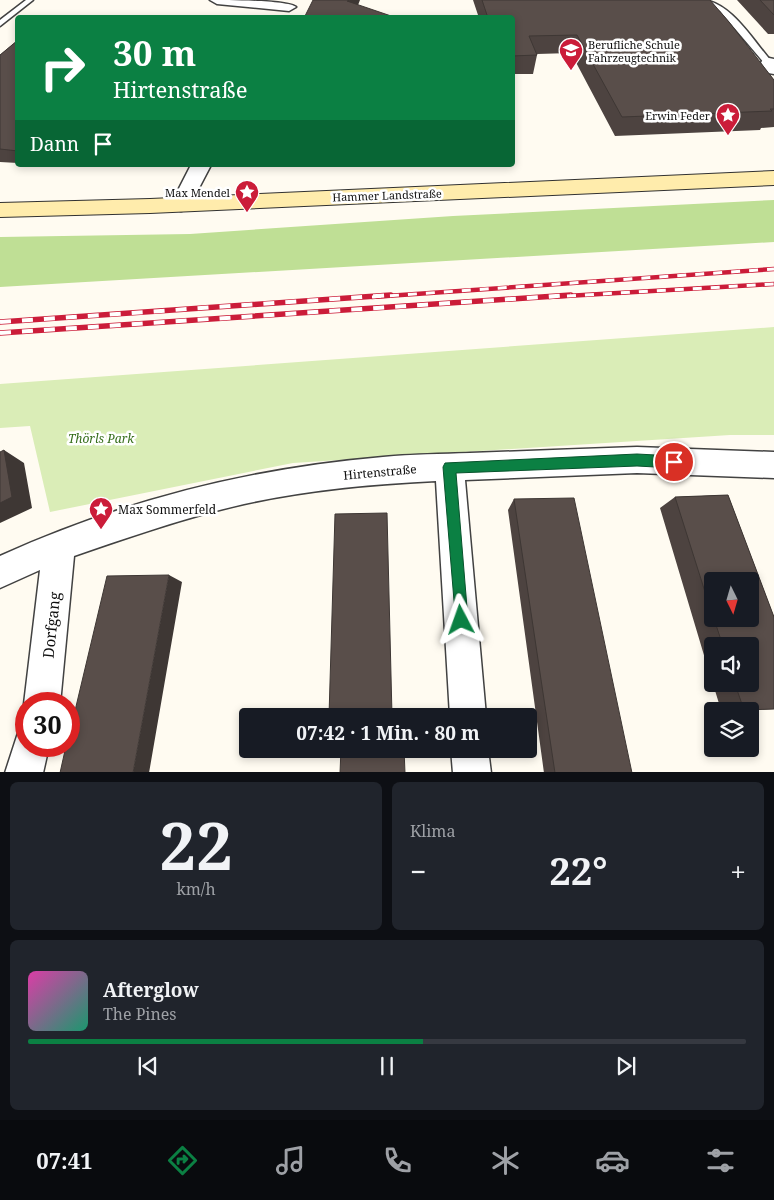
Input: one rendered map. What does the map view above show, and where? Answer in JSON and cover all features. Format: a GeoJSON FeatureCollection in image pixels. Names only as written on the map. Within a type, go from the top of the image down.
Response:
{"type":"FeatureCollection","features":[{"type":"Feature","properties":{"kind":"main road","name":"Hammer Landstraße"},"geometry":{"type":"LineString","coordinates":[[0,210],[774,178]]}},
{"type":"Feature","properties":{"kind":"street"},"geometry":{"type":"LineString","coordinates":[[218,0],[289,8]]}},
{"type":"Feature","properties":{"kind":"street"},"geometry":{"type":"LineString","coordinates":[[181,204],[200,167]]}},
{"type":"Feature","properties":{"kind":"street","name":"Hirtenstraße"},"geometry":{"type":"LineString","coordinates":[[0,572],[59,545],[122,524],[244,490],[386,470],[637,460],[774,466]]}},
{"type":"Feature","properties":{"kind":"street"},"geometry":{"type":"LineString","coordinates":[[450,467],[467,708]]}},
{"type":"Feature","properties":{"kind":"street","name":"Dorfgang"},"geometry":{"type":"LineString","coordinates":[[43,692],[59,545]]}},
{"type":"Feature","properties":{"kind":"street"},"geometry":{"type":"LineString","coordinates":[[24,772],[27,757]]}},
{"type":"Feature","properties":{"kind":"street"},"geometry":{"type":"LineString","coordinates":[[471,758],[472,772]]}},
{"type":"Feature","properties":{"kind":"lane"},"geometry":{"type":"LineString","coordinates":[[0,24],[30,0]]}},
{"type":"Feature","properties":{"kind":"lane"},"geometry":{"type":"LineString","coordinates":[[704,0],[723,9],[772,65]]}},
{"type":"Feature","properties":{"kind":"green space"},"geometry":{"type":"Polygon","coordinates":[[[774,200],[774,242],[0,287],[0,237],[190,234],[453,216],[774,200]]]}},
{"type":"Feature","properties":{"kind":"green space","name":"Thörls Park"},"geometry":{"type":"Polygon","coordinates":[[[774,327],[774,435],[730,435],[293,463],[50,512],[30,426],[0,428],[0,384],[774,327]]]}},
{"type":"Feature","properties":{"kind":"building"},"geometry":{"type":"Polygon","coordinates":[[[313,0],[350,0],[347,1],[388,15],[306,15],[313,0]]]}},
{"type":"Feature","properties":{"kind":"building"},"geometry":{"type":"Polygon","coordinates":[[[482,0],[710,0],[774,80],[774,109],[770,109],[772,111],[622,117],[577,35],[529,36],[537,55],[515,56],[515,15],[487,15],[482,0]]]}},
{"type":"Feature","properties":{"kind":"building"},"geometry":{"type":"Polygon","coordinates":[[[760,0],[774,0],[774,15],[760,0]]]}},
{"type":"Feature","properties":{"kind":"building"},"geometry":{"type":"Polygon","coordinates":[[[15,42],[15,151],[0,149],[0,55],[15,42]]]}},
{"type":"Feature","properties":{"kind":"building"},"geometry":{"type":"Polygon","coordinates":[[[4,450],[12,497],[0,503],[0,452],[4,450]]]}},
{"type":"Feature","properties":{"kind":"building"},"geometry":{"type":"Polygon","coordinates":[[[728,495],[757,572],[704,572],[704,589],[675,497],[728,495]]]}},
{"type":"Feature","properties":{"kind":"building"},"geometry":{"type":"Polygon","coordinates":[[[574,498],[632,772],[555,772],[514,499],[574,498]]]}},
{"type":"Feature","properties":{"kind":"building"},"geometry":{"type":"Polygon","coordinates":[[[387,513],[392,708],[329,708],[335,514],[387,513]]]}},
{"type":"Feature","properties":{"kind":"building"},"geometry":{"type":"Polygon","coordinates":[[[169,575],[133,772],[60,772],[64,757],[80,757],[79,692],[107,576],[169,575]]]}},
{"type":"Feature","properties":{"kind":"building"},"geometry":{"type":"Polygon","coordinates":[[[759,577],[774,617],[774,709],[759,710],[759,702],[741,702],[738,692],[759,692],[759,637],[720,637],[717,628],[759,628],[759,577]]]}},
{"type":"Feature","properties":{"kind":"building"},"geometry":{"type":"Polygon","coordinates":[[[341,758],[404,758],[405,772],[340,772],[341,758]]]}},
{"type":"Feature","properties":{"kind":"railway"},"geometry":{"type":"LineString","coordinates":[[372,297],[774,269]]}},
{"type":"Feature","properties":{"kind":"railway"},"geometry":{"type":"LineString","coordinates":[[549,297],[774,284]]}},
{"type":"Feature","properties":{"kind":"railway"},"geometry":{"type":"LineString","coordinates":[[0,322],[391,295]]}},
{"type":"Feature","properties":{"kind":"railway"},"geometry":{"type":"LineString","coordinates":[[0,333],[571,295]]}},
{"type":"Feature","properties":{"kind":"place","name":"Berufliche Schule Fahrzeugtechnik"},"geometry":{"type":"Point","coordinates":[571,71]}},
{"type":"Feature","properties":{"kind":"place","name":"Erwin Feder"},"geometry":{"type":"Point","coordinates":[728,136]}},
{"type":"Feature","properties":{"kind":"place","name":"Max Mendel"},"geometry":{"type":"Point","coordinates":[247,213]}},
{"type":"Feature","properties":{"kind":"place","name":"Max Sommerfeld"},"geometry":{"type":"Point","coordinates":[101,530]}},
{"type":"Feature","properties":{"kind":"route"},"geometry":{"type":"LineString","coordinates":[[461,620],[450,467],[637,460],[674,462]]}}]}
